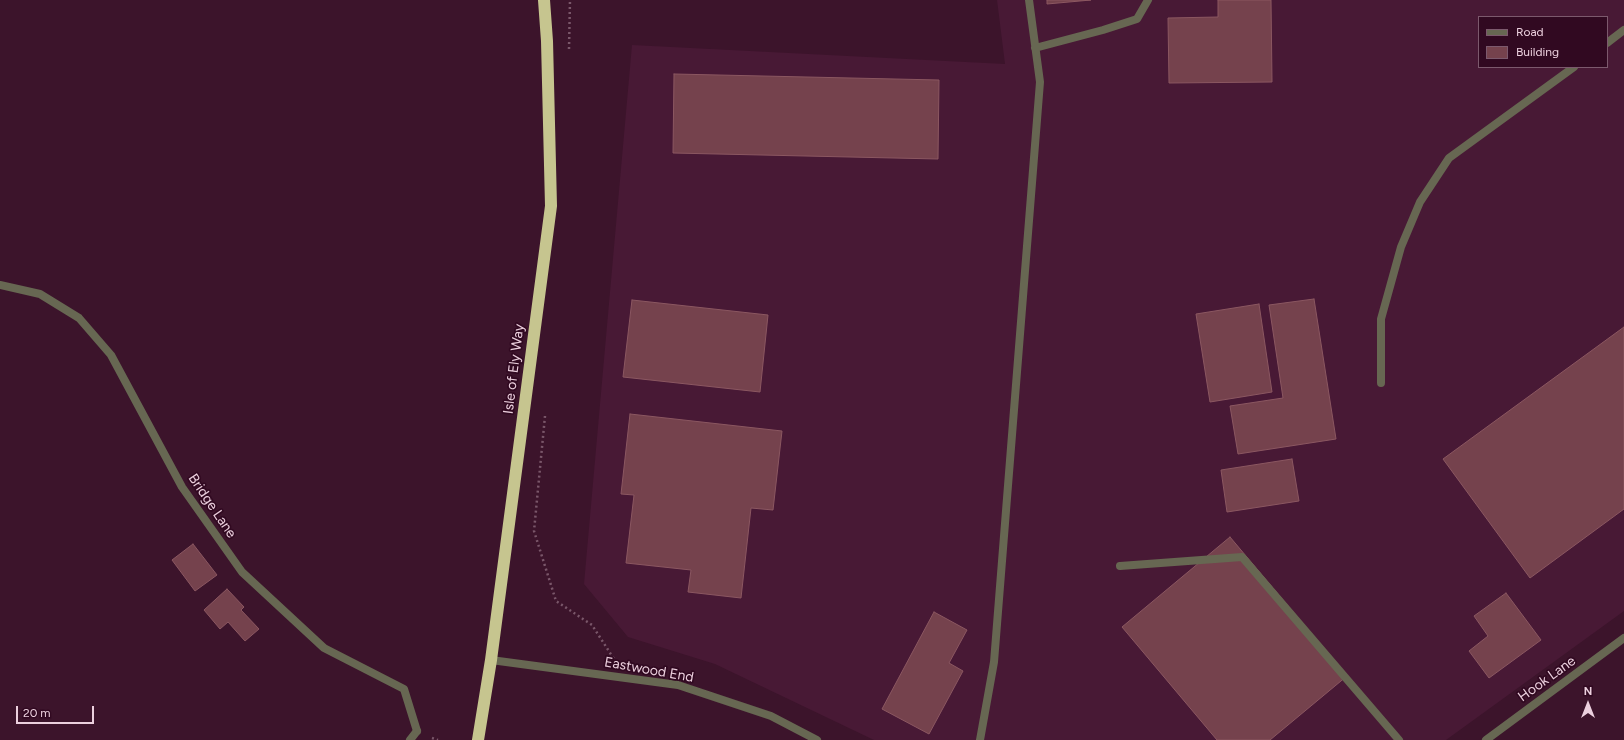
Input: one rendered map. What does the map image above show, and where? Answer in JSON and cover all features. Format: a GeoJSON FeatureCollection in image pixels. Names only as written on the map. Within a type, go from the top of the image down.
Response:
{"type":"FeatureCollection","features":[{"type":"Feature","properties":{"kind":"highway","name":"Isle of Ely Way"},"geometry":{"type":"LineString","coordinates":[[478,740],[491,660],[550,206],[547,41],[544,0]]}},
{"type":"Feature","properties":{"kind":"street"},"geometry":{"type":"LineString","coordinates":[[980,740],[996,646],[1040,82],[1029,0]]}},
{"type":"Feature","properties":{"kind":"street"},"geometry":{"type":"LineString","coordinates":[[1036,48],[1137,19],[1148,0]]}},
{"type":"Feature","properties":{"kind":"street"},"geometry":{"type":"LineString","coordinates":[[1608,42],[1624,30]]}},
{"type":"Feature","properties":{"kind":"street"},"geometry":{"type":"LineString","coordinates":[[1381,383],[1381,319],[1402,247],[1420,202],[1449,158],[1573,68]]}},
{"type":"Feature","properties":{"kind":"street","name":"Bridge Lane"},"geometry":{"type":"LineString","coordinates":[[0,285],[40,294],[78,318],[111,355],[182,487],[242,572],[324,648],[404,689],[417,731],[410,740]]}},
{"type":"Feature","properties":{"kind":"street"},"geometry":{"type":"LineString","coordinates":[[1120,566],[1242,557],[1399,740]]}},
{"type":"Feature","properties":{"kind":"street","name":"Hook Lane"},"geometry":{"type":"LineString","coordinates":[[1486,740],[1624,638]]}},
{"type":"Feature","properties":{"kind":"street","name":"Eastwood End"},"geometry":{"type":"LineString","coordinates":[[491,660],[678,686],[771,716],[818,740]]}},
{"type":"Feature","properties":{"kind":"path"},"geometry":{"type":"LineString","coordinates":[[568,55],[570,0]]}},
{"type":"Feature","properties":{"kind":"path"},"geometry":{"type":"LineString","coordinates":[[545,414],[534,531],[556,601],[592,625],[615,660],[615,677]]}},
{"type":"Feature","properties":{"kind":"shaded area"},"geometry":{"type":"Polygon","coordinates":[[[997,0],[1624,0],[1624,611],[1446,740],[874,740],[715,664],[628,637],[584,584],[632,45],[1005,64],[997,0]]]}},
{"type":"Feature","properties":{"kind":"building"},"geometry":{"type":"Polygon","coordinates":[[[1047,0],[1091,0],[1047,4],[1047,0]]]}},
{"type":"Feature","properties":{"kind":"building"},"geometry":{"type":"Polygon","coordinates":[[[1218,0],[1271,0],[1272,82],[1169,83],[1168,18],[1218,17],[1218,0]]]}},
{"type":"Feature","properties":{"kind":"building"},"geometry":{"type":"Polygon","coordinates":[[[674,74],[939,80],[938,159],[673,153],[674,74]]]}},
{"type":"Feature","properties":{"kind":"building"},"geometry":{"type":"Polygon","coordinates":[[[1314,299],[1336,439],[1238,454],[1230,406],[1283,398],[1269,305],[1314,299]]]}},
{"type":"Feature","properties":{"kind":"building"},"geometry":{"type":"Polygon","coordinates":[[[632,300],[768,315],[760,392],[623,377],[632,300]]]}},
{"type":"Feature","properties":{"kind":"building"},"geometry":{"type":"Polygon","coordinates":[[[1259,304],[1272,392],[1210,402],[1196,314],[1259,304]]]}},
{"type":"Feature","properties":{"kind":"building"},"geometry":{"type":"Polygon","coordinates":[[[1624,327],[1624,509],[1530,578],[1443,459],[1624,327]]]}},
{"type":"Feature","properties":{"kind":"building"},"geometry":{"type":"Polygon","coordinates":[[[630,414],[782,431],[773,510],[751,508],[741,598],[688,592],[691,570],[626,563],[634,495],[621,494],[630,414]]]}},
{"type":"Feature","properties":{"kind":"building"},"geometry":{"type":"Polygon","coordinates":[[[1292,459],[1299,501],[1227,512],[1221,470],[1292,459]]]}},
{"type":"Feature","properties":{"kind":"building"},"geometry":{"type":"Polygon","coordinates":[[[1230,537],[1347,676],[1270,740],[1217,740],[1122,627],[1230,537]]]}},
{"type":"Feature","properties":{"kind":"building"},"geometry":{"type":"Polygon","coordinates":[[[193,544],[217,575],[195,591],[172,560],[193,544]]]}},
{"type":"Feature","properties":{"kind":"building"},"geometry":{"type":"Polygon","coordinates":[[[227,589],[244,607],[241,610],[259,629],[245,641],[228,622],[220,629],[204,610],[227,589]]]}},
{"type":"Feature","properties":{"kind":"building"},"geometry":{"type":"Polygon","coordinates":[[[1506,593],[1541,640],[1489,678],[1469,651],[1488,636],[1474,616],[1506,593]]]}},
{"type":"Feature","properties":{"kind":"building"},"geometry":{"type":"Polygon","coordinates":[[[934,612],[967,630],[949,663],[963,671],[929,734],[882,709],[934,612]]]}}]}
